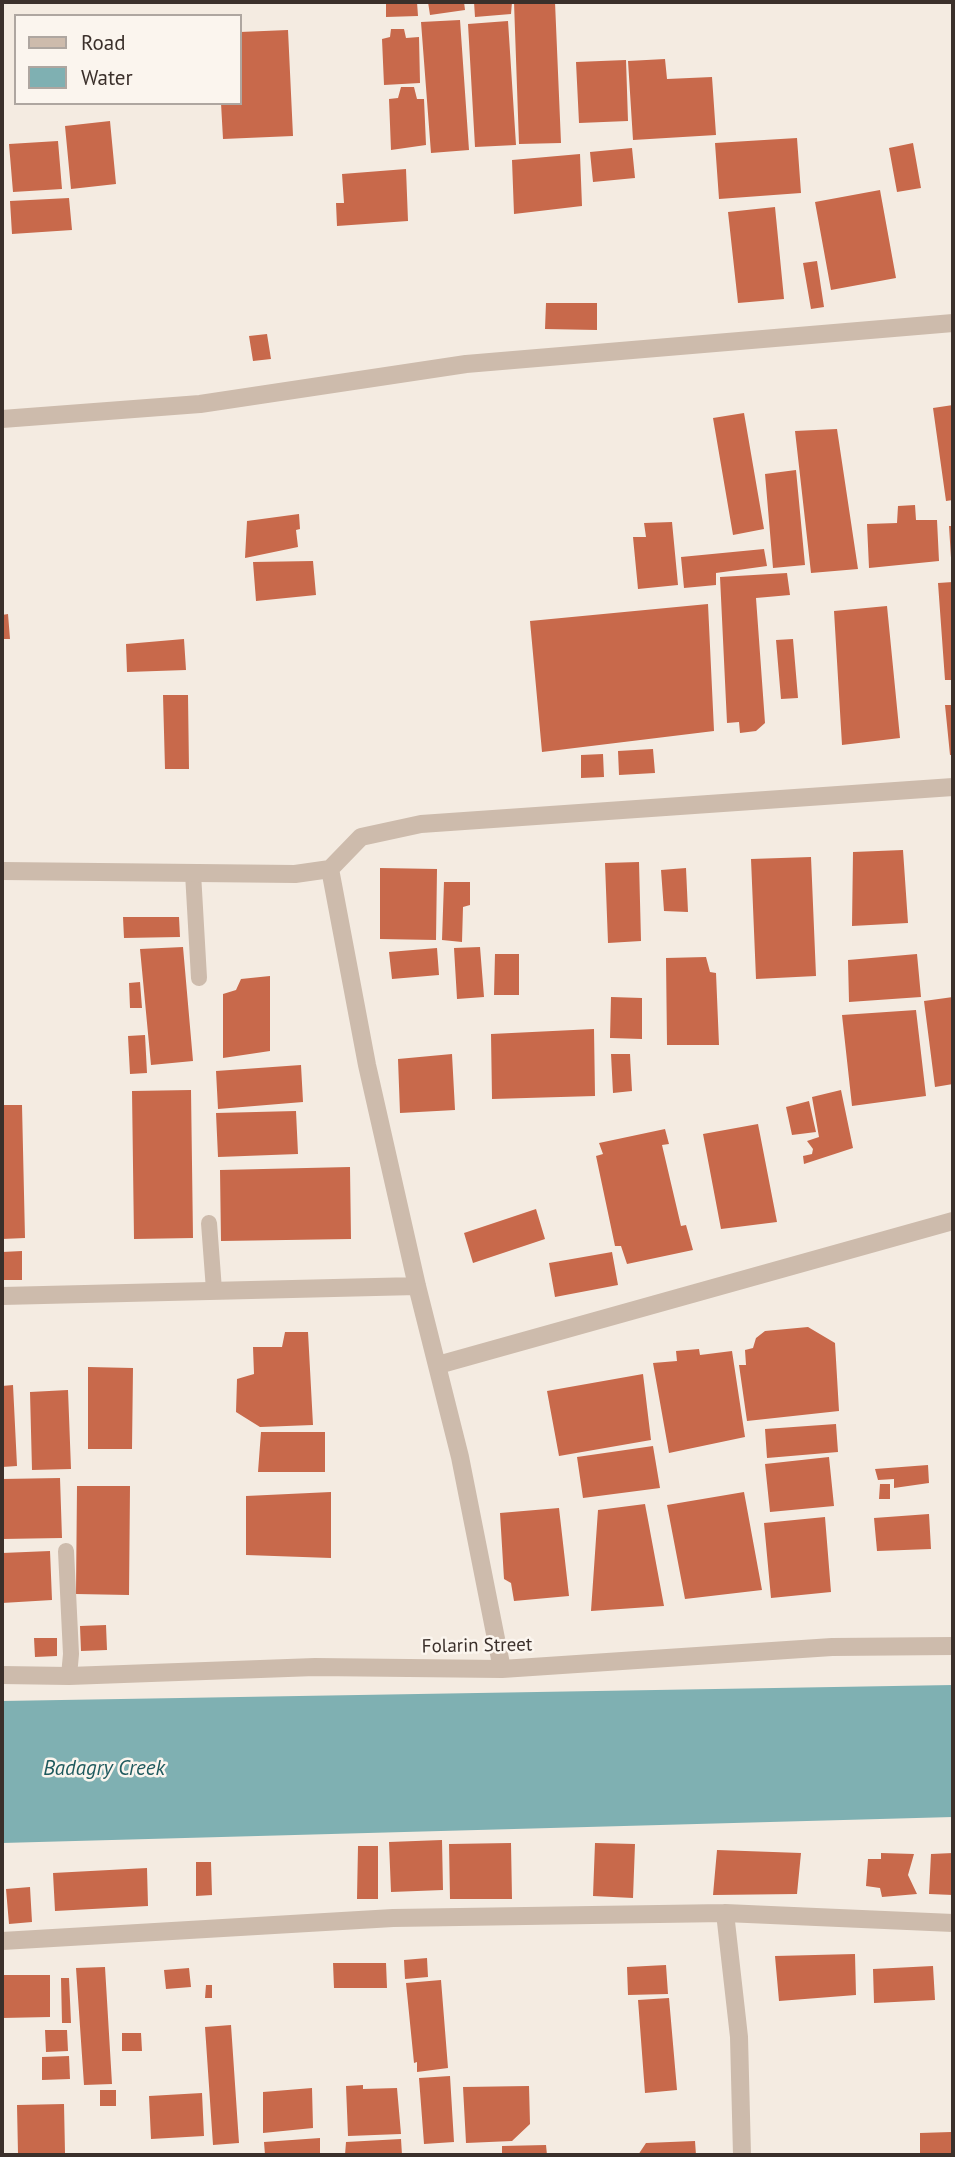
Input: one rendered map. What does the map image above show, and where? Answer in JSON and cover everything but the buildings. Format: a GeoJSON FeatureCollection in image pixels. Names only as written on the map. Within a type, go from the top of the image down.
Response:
{"type":"FeatureCollection","features":[{"type":"Feature","properties":{"kind":"street"},"geometry":{"type":"LineString","coordinates":[[2,419],[200,404],[466,364],[953,323]]}},
{"type":"Feature","properties":{"kind":"street"},"geometry":{"type":"LineString","coordinates":[[2,871],[295,874],[330,869],[361,837],[421,824],[953,787]]}},
{"type":"Feature","properties":{"kind":"street"},"geometry":{"type":"LineString","coordinates":[[330,869],[367,1065],[417,1286],[460,1457],[502,1669]]}},
{"type":"Feature","properties":{"kind":"street"},"geometry":{"type":"LineString","coordinates":[[438,1365],[953,1221]]}},
{"type":"Feature","properties":{"kind":"street"},"geometry":{"type":"LineString","coordinates":[[2,1296],[417,1286]]}},
{"type":"Feature","properties":{"kind":"street","name":"Folarin Street"},"geometry":{"type":"LineString","coordinates":[[2,1675],[69,1676],[315,1667],[502,1669],[832,1647],[953,1646]]}},
{"type":"Feature","properties":{"kind":"street"},"geometry":{"type":"LineString","coordinates":[[2,1941],[393,1918],[725,1913],[953,1923]]}},
{"type":"Feature","properties":{"kind":"street"},"geometry":{"type":"LineString","coordinates":[[725,1913],[739,2037],[742,2155]]}},
{"type":"Feature","properties":{"kind":"lane"},"geometry":{"type":"LineString","coordinates":[[193,873],[200,978]]}},
{"type":"Feature","properties":{"kind":"lane"},"geometry":{"type":"LineString","coordinates":[[209,1223],[214,1290]]}},
{"type":"Feature","properties":{"kind":"lane"},"geometry":{"type":"LineString","coordinates":[[66,1551],[71,1654],[69,1676]]}},
{"type":"Feature","properties":{"kind":"water","name":"Badagry Creek"},"geometry":{"type":"Polygon","coordinates":[[[953,1685],[953,1817],[2,1843],[2,1701],[953,1685]]]}}]}
